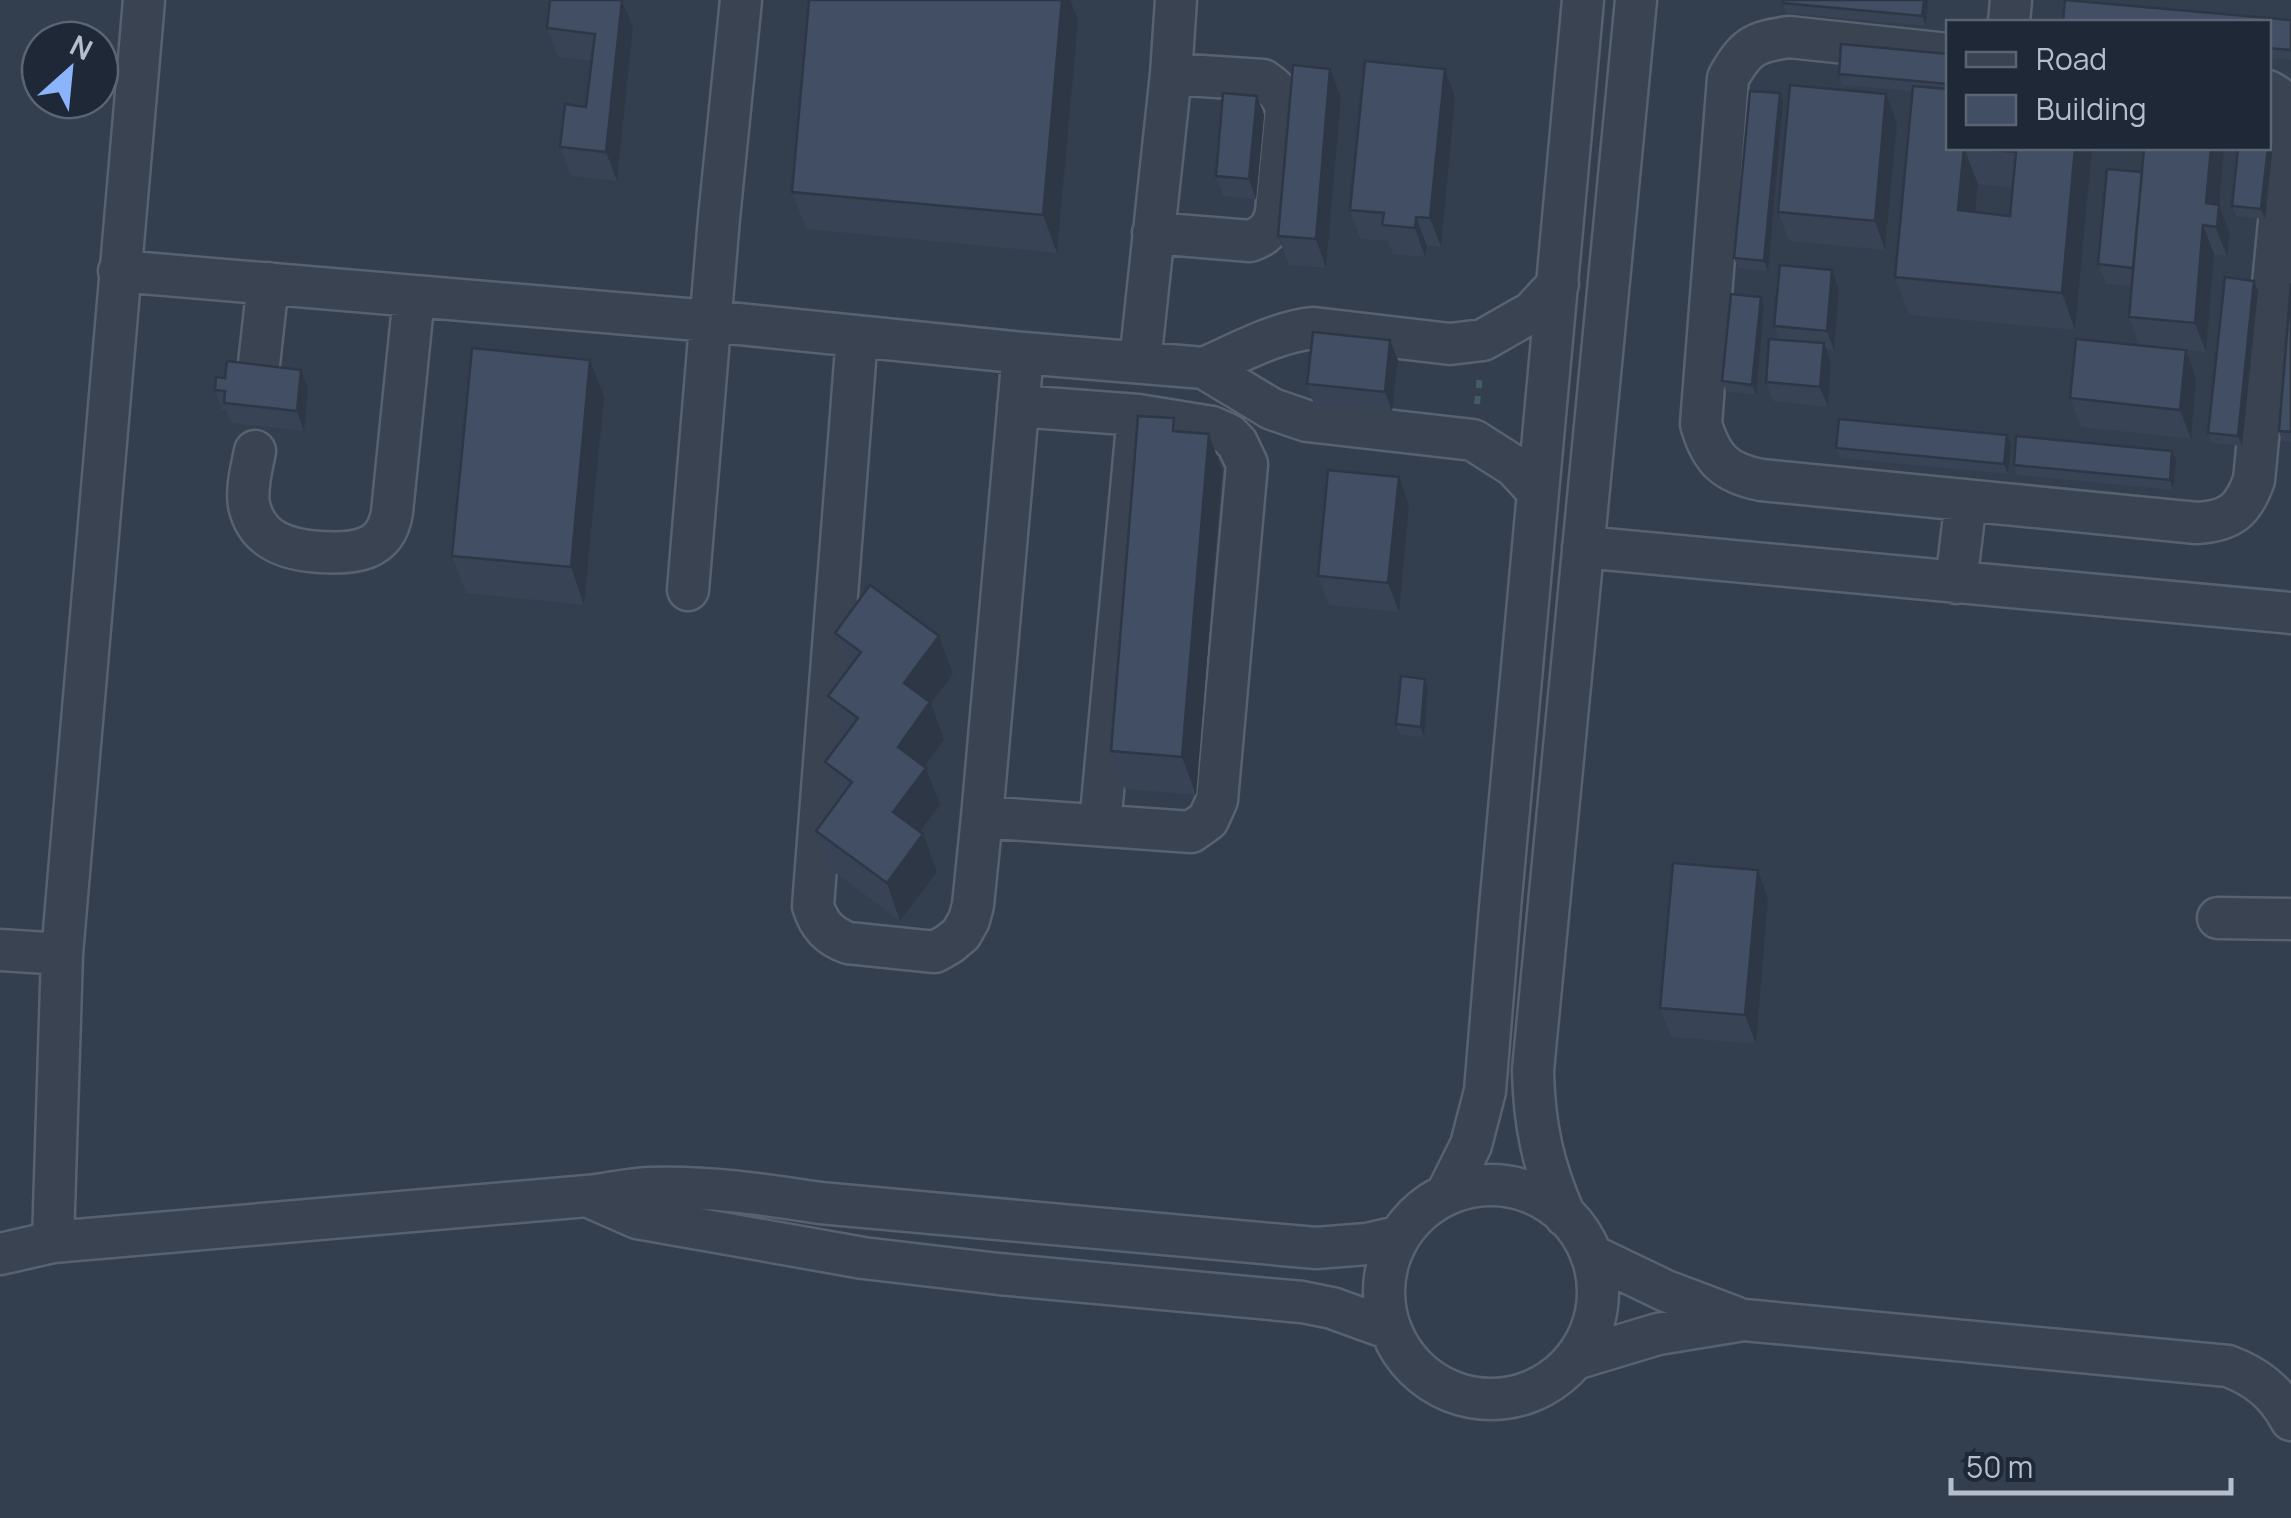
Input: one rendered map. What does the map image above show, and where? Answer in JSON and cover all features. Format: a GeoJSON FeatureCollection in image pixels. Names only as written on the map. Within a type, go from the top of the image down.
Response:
{"type":"FeatureCollection","features":[{"type":"Feature","properties":{"kind":"street"},"geometry":{"type":"LineString","coordinates":[[53,1242],[62,954],[144,0]]}},
{"type":"Feature","properties":{"kind":"street"},"geometry":{"type":"LineString","coordinates":[[688,590],[741,0]]}},
{"type":"Feature","properties":{"kind":"street"},"geometry":{"type":"LineString","coordinates":[[1140,362],[1176,0]]}},
{"type":"Feature","properties":{"kind":"street"},"geometry":{"type":"LineString","coordinates":[[1446,1194],[1471,1144],[1485,1091],[1583,0]]}},
{"type":"Feature","properties":{"kind":"street"},"geometry":{"type":"LineString","coordinates":[[1565,1216],[1539,1145],[1532,1070],[1636,0]]}},
{"type":"Feature","properties":{"kind":"street"},"geometry":{"type":"LineString","coordinates":[[1946,54],[1789,36],[1763,41],[1741,55],[1728,78],[1702,424],[1707,445],[1720,463],[1739,476],[2197,523],[2217,522],[2235,513],[2254,480],[2289,115],[2284,102],[2271,93]]}},
{"type":"Feature","properties":{"kind":"street"},"geometry":{"type":"LineString","coordinates":[[1153,234],[1250,241],[1268,231],[1276,212],[1286,108],[1282,96],[1262,80],[1171,74]]}},
{"type":"Feature","properties":{"kind":"street"},"geometry":{"type":"LineString","coordinates":[[119,270],[1204,368],[1272,409],[1307,422],[1473,440],[1514,466],[1538,492]]}},
{"type":"Feature","properties":{"kind":"street"},"geometry":{"type":"LineString","coordinates":[[259,364],[268,283]]}},
{"type":"Feature","properties":{"kind":"street"},"geometry":{"type":"LineString","coordinates":[[1204,368],[1296,330],[1332,330],[1450,344],[1483,340],[1532,312],[1558,284]]}},
{"type":"Feature","properties":{"kind":"street"},"geometry":{"type":"LineString","coordinates":[[255,451],[248,497],[250,509],[258,526],[272,540],[296,550],[339,553],[358,552],[381,536],[392,512],[414,296]]}},
{"type":"Feature","properties":{"kind":"street"},"geometry":{"type":"LineString","coordinates":[[857,336],[814,906],[817,919],[836,939],[935,952],[961,934],[972,905],[1023,353]]}},
{"type":"Feature","properties":{"kind":"street"},"geometry":{"type":"LineString","coordinates":[[982,817],[1191,832],[1208,820],[1216,800],[1247,464],[1238,443],[1212,427],[1138,415],[1018,406]]}},
{"type":"Feature","properties":{"kind":"street"},"geometry":{"type":"LineString","coordinates":[[1100,825],[1138,415]]}},
{"type":"Feature","properties":{"kind":"street"},"geometry":{"type":"LineString","coordinates":[[1956,583],[1966,500]]}},
{"type":"Feature","properties":{"kind":"street"},"geometry":{"type":"LineString","coordinates":[[1583,547],[2291,613]]}},
{"type":"Feature","properties":{"kind":"street"},"geometry":{"type":"LineString","coordinates":[[2218,918],[2291,920]]}},
{"type":"Feature","properties":{"kind":"street"},"geometry":{"type":"LineString","coordinates":[[0,950],[62,954]]}},
{"type":"Feature","properties":{"kind":"street"},"geometry":{"type":"LineString","coordinates":[[1488,1185],[1530,1192],[1565,1216],[1581,1234],[1592,1256],[1598,1298],[1587,1340],[1560,1375],[1541,1388],[1497,1400],[1452,1392],[1414,1367],[1390,1329],[1384,1306],[1384,1282],[1388,1258],[1398,1237],[1420,1212],[1446,1194],[1488,1185]]}},
{"type":"Feature","properties":{"kind":"street"},"geometry":{"type":"LineString","coordinates":[[0,1254],[53,1242],[646,1188],[762,1194],[1316,1248],[1398,1237]]}},
{"type":"Feature","properties":{"kind":"street"},"geometry":{"type":"LineString","coordinates":[[587,1196],[637,1218],[827,1252],[934,1268],[1302,1302],[1332,1308],[1390,1329]]}},
{"type":"Feature","properties":{"kind":"street"},"geometry":{"type":"LineString","coordinates":[[1592,1256],[1666,1291],[1744,1320]]}},
{"type":"Feature","properties":{"kind":"street"},"geometry":{"type":"LineString","coordinates":[[1576,1359],[1658,1334],[1744,1320],[2228,1366],[2267,1387],[2291,1420]]}},
{"type":"Feature","properties":{"kind":"path"},"geometry":{"type":"LineString","coordinates":[[1473,440],[1483,340]]}},
{"type":"Feature","properties":{"kind":"shaded area"},"geometry":{"type":"Polygon","coordinates":[[[0,0],[2291,0],[2291,1518],[0,1518],[0,0]]]}},
{"type":"Feature","properties":{"kind":"building"},"geometry":{"type":"Polygon","coordinates":[[[550,0],[622,0],[606,152],[560,147],[565,104],[586,107],[595,34],[547,28],[550,0]]]}},
{"type":"Feature","properties":{"kind":"building"},"geometry":{"type":"Polygon","coordinates":[[[809,0],[1062,0],[1043,215],[792,192],[809,0]]]}},
{"type":"Feature","properties":{"kind":"building"},"geometry":{"type":"Polygon","coordinates":[[[1783,0],[1924,0],[1922,16],[1783,0]]]}},
{"type":"Feature","properties":{"kind":"building"},"geometry":{"type":"Polygon","coordinates":[[[2065,0],[2291,20],[2291,50],[2271,48],[2271,20],[2063,20],[2065,0]]]}},
{"type":"Feature","properties":{"kind":"building"},"geometry":{"type":"Polygon","coordinates":[[[1841,44],[1946,54],[1946,84],[1839,74],[1841,44]]]}},
{"type":"Feature","properties":{"kind":"building"},"geometry":{"type":"Polygon","coordinates":[[[1365,61],[1445,69],[1430,218],[1416,217],[1415,228],[1382,225],[1384,213],[1350,210],[1365,61]]]}},
{"type":"Feature","properties":{"kind":"building"},"geometry":{"type":"Polygon","coordinates":[[[1293,65],[1330,69],[1316,239],[1278,236],[1293,65]]]}},
{"type":"Feature","properties":{"kind":"building"},"geometry":{"type":"Polygon","coordinates":[[[1790,85],[1886,94],[1875,221],[1778,212],[1790,85]]]}},
{"type":"Feature","properties":{"kind":"building"},"geometry":{"type":"Polygon","coordinates":[[[1913,86],[1946,89],[1946,150],[1964,150],[1958,210],[2010,216],[2016,152],[1994,150],[2075,150],[2062,293],[1895,277],[1913,86]]]}},
{"type":"Feature","properties":{"kind":"building"},"geometry":{"type":"Polygon","coordinates":[[[1750,91],[1780,93],[1764,261],[1734,258],[1750,91]]]}},
{"type":"Feature","properties":{"kind":"building"},"geometry":{"type":"Polygon","coordinates":[[[1223,93],[1257,96],[1249,179],[1216,176],[1223,93]]]}},
{"type":"Feature","properties":{"kind":"building"},"geometry":{"type":"Polygon","coordinates":[[[2144,150],[2211,150],[2206,203],[2219,205],[2217,227],[2203,225],[2195,323],[2129,317],[2144,150]]]}},
{"type":"Feature","properties":{"kind":"building"},"geometry":{"type":"Polygon","coordinates":[[[2238,150],[2268,150],[2261,209],[2232,206],[2238,150]]]}},
{"type":"Feature","properties":{"kind":"building"},"geometry":{"type":"Polygon","coordinates":[[[2107,169],[2142,172],[2133,268],[2098,264],[2107,169]]]}},
{"type":"Feature","properties":{"kind":"building"},"geometry":{"type":"Polygon","coordinates":[[[1780,265],[1832,270],[1827,331],[1774,326],[1780,265]]]}},
{"type":"Feature","properties":{"kind":"building"},"geometry":{"type":"Polygon","coordinates":[[[2225,277],[2254,281],[2238,436],[2208,433],[2225,277]]]}},
{"type":"Feature","properties":{"kind":"building"},"geometry":{"type":"Polygon","coordinates":[[[2291,283],[2291,432],[2279,431],[2291,283]]]}},
{"type":"Feature","properties":{"kind":"building"},"geometry":{"type":"Polygon","coordinates":[[[1731,294],[1761,297],[1752,385],[1722,381],[1731,294]]]}},
{"type":"Feature","properties":{"kind":"building"},"geometry":{"type":"Polygon","coordinates":[[[1313,332],[1390,340],[1385,392],[1307,384],[1313,332]]]}},
{"type":"Feature","properties":{"kind":"building"},"geometry":{"type":"Polygon","coordinates":[[[1769,339],[1824,343],[1820,387],[1766,382],[1769,339]]]}},
{"type":"Feature","properties":{"kind":"building"},"geometry":{"type":"Polygon","coordinates":[[[2076,339],[2186,350],[2180,410],[2070,398],[2076,339]]]}},
{"type":"Feature","properties":{"kind":"building"},"geometry":{"type":"Polygon","coordinates":[[[472,348],[590,360],[571,567],[452,556],[472,348]]]}},
{"type":"Feature","properties":{"kind":"building"},"geometry":{"type":"Polygon","coordinates":[[[227,361],[301,370],[297,411],[224,403],[225,391],[215,390],[216,377],[225,378],[227,361]]]}},
{"type":"Feature","properties":{"kind":"building"},"geometry":{"type":"Polygon","coordinates":[[[1138,416],[1174,418],[1173,431],[1209,434],[1182,757],[1111,751],[1138,416]]]}},
{"type":"Feature","properties":{"kind":"building"},"geometry":{"type":"Polygon","coordinates":[[[1839,419],[2007,435],[2004,464],[1836,448],[1839,419]]]}},
{"type":"Feature","properties":{"kind":"building"},"geometry":{"type":"Polygon","coordinates":[[[2016,436],[2172,451],[2170,480],[2014,465],[2016,436]]]}},
{"type":"Feature","properties":{"kind":"building"},"geometry":{"type":"Polygon","coordinates":[[[1328,470],[1399,477],[1388,583],[1318,576],[1328,470]]]}},
{"type":"Feature","properties":{"kind":"building"},"geometry":{"type":"Polygon","coordinates":[[[870,585],[939,636],[904,683],[930,702],[898,747],[926,768],[893,812],[923,834],[887,883],[816,831],[852,782],[825,762],[858,718],[828,696],[861,652],[835,633],[870,585]]]}},
{"type":"Feature","properties":{"kind":"building"},"geometry":{"type":"Polygon","coordinates":[[[1401,676],[1425,679],[1421,727],[1396,724],[1401,676]]]}},
{"type":"Feature","properties":{"kind":"building"},"geometry":{"type":"Polygon","coordinates":[[[1673,863],[1758,870],[1745,1015],[1660,1008],[1673,863]]]}}]}
